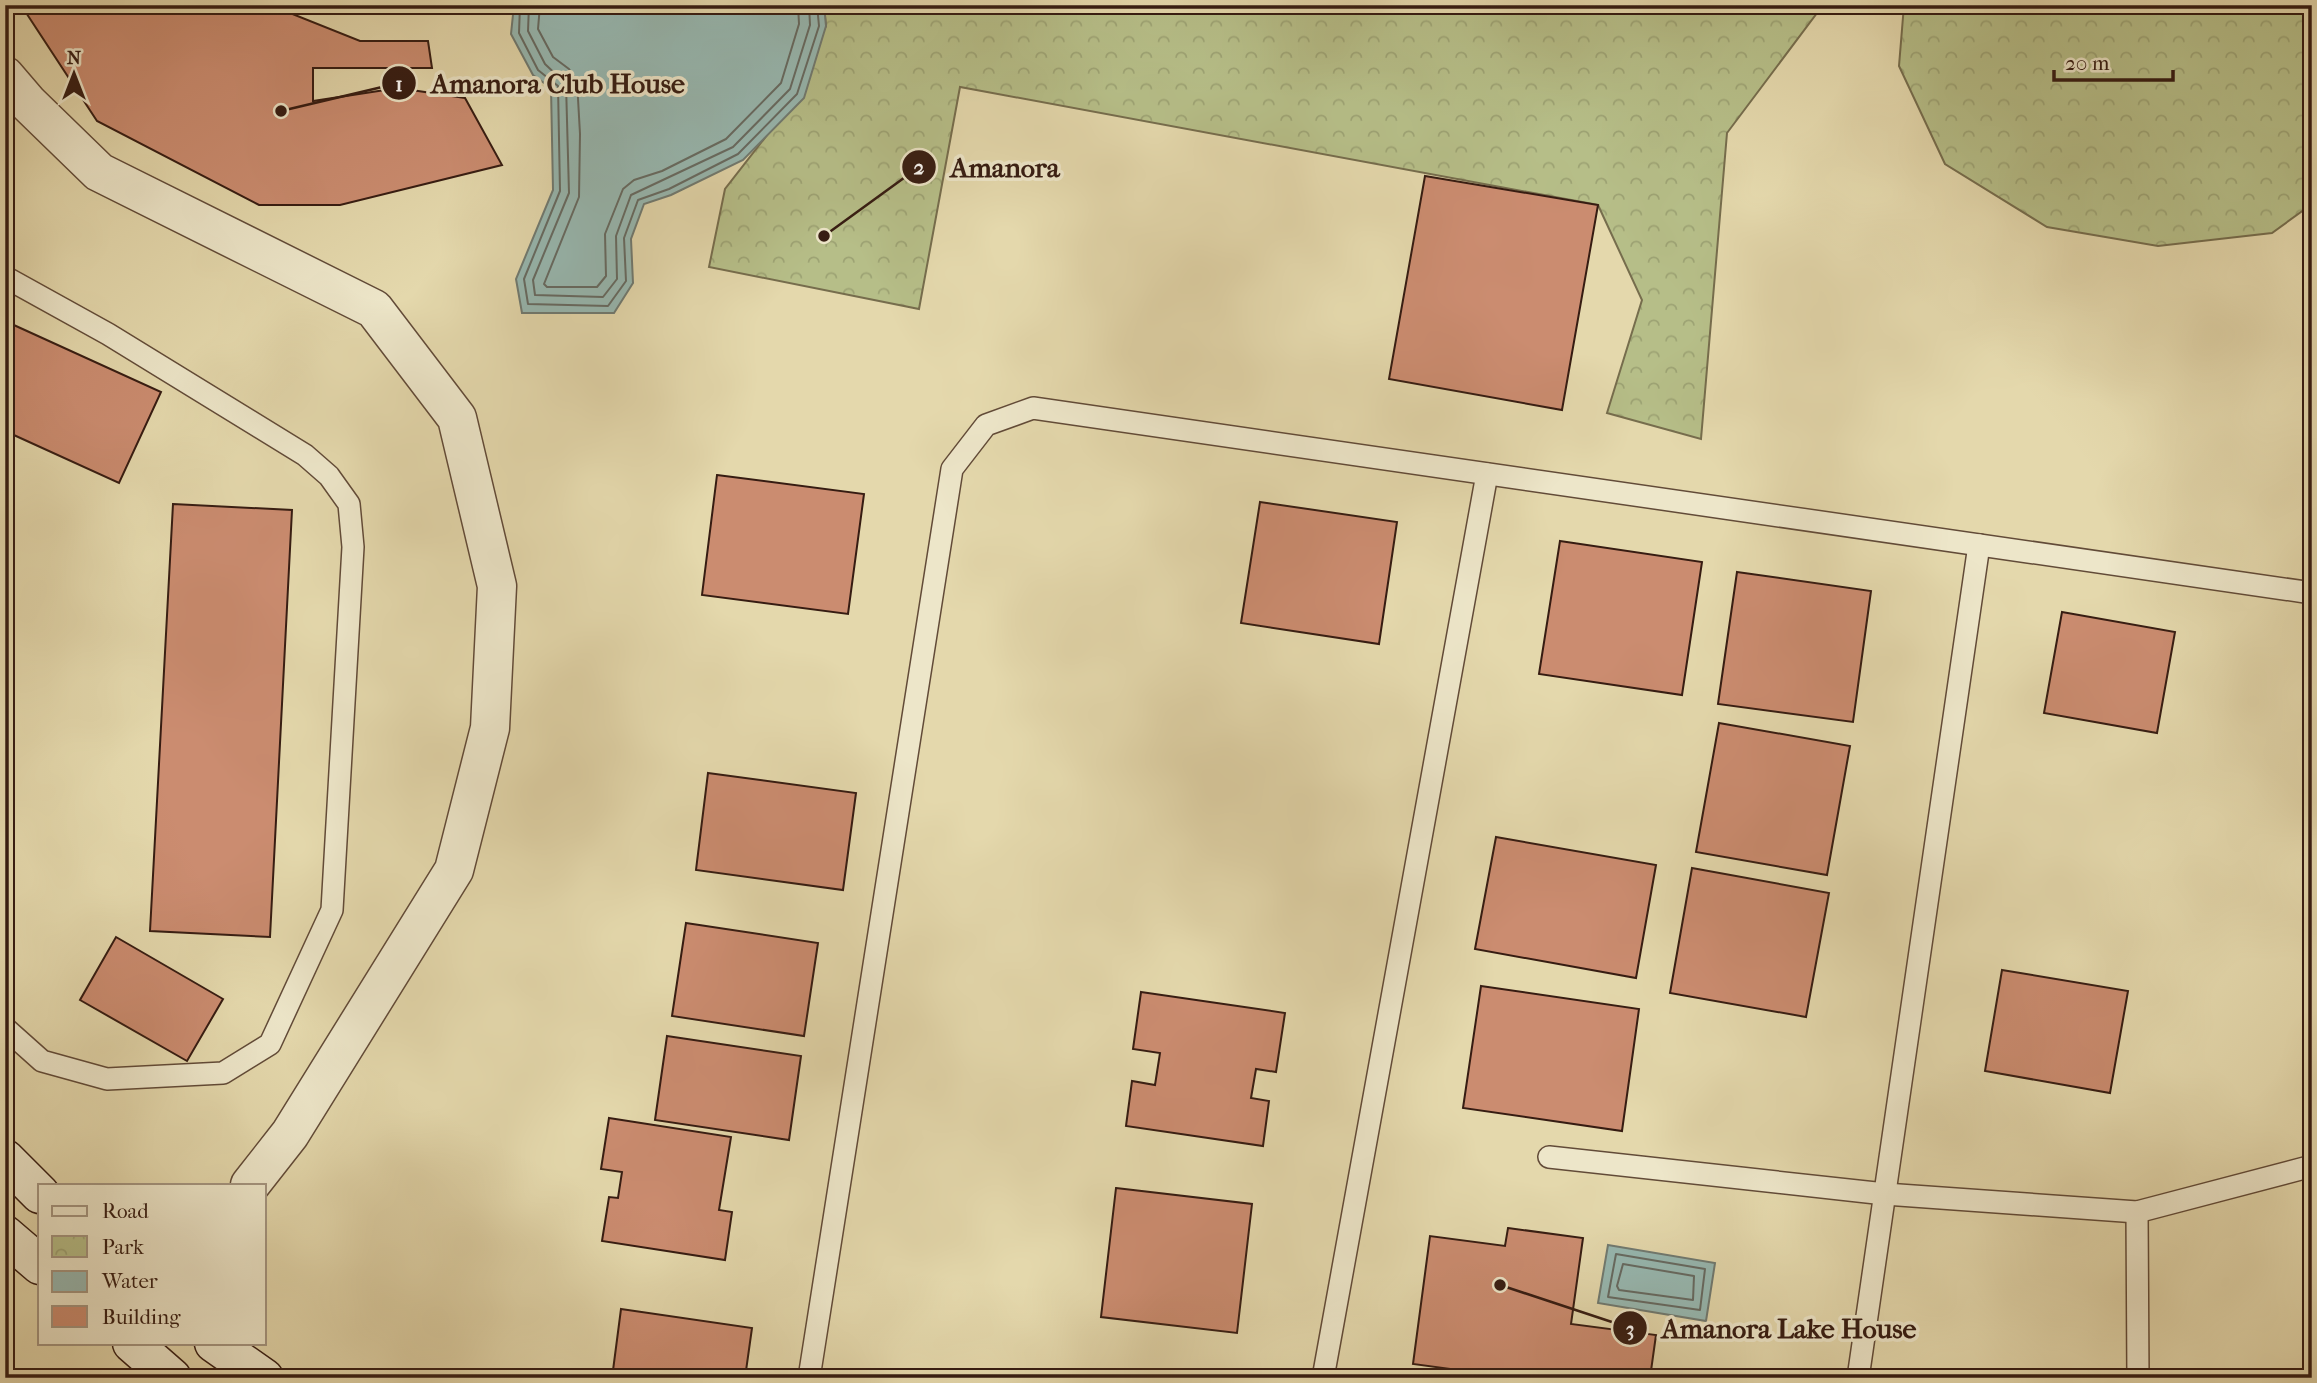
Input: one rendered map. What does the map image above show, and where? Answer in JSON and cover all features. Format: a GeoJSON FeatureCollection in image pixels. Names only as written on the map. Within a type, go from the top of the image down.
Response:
{"type":"FeatureCollection","features":[{"type":"Feature","properties":{"kind":"street"},"geometry":{"type":"LineString","coordinates":[[5,76],[29,104],[99,172],[374,309],[457,418],[497,586],[490,728],[454,870],[290,1134],[251,1184]]}},
{"type":"Feature","properties":{"kind":"street"},"geometry":{"type":"LineString","coordinates":[[5,1159],[38,1192]]}},
{"type":"Feature","properties":{"kind":"street"},"geometry":{"type":"LineString","coordinates":[[5,1235],[38,1263]]}},
{"type":"Feature","properties":{"kind":"street"},"geometry":{"type":"LineString","coordinates":[[132,1344],[172,1378]]}},
{"type":"Feature","properties":{"kind":"street"},"geometry":{"type":"LineString","coordinates":[[215,1344],[264,1378]]}},
{"type":"Feature","properties":{"kind":"lane"},"geometry":{"type":"LineString","coordinates":[[5,276],[108,334],[305,455],[329,477],[349,504],[353,547],[332,910],[270,1044],[223,1073],[107,1079],[42,1061],[5,1028]]}},
{"type":"Feature","properties":{"kind":"lane"},"geometry":{"type":"LineString","coordinates":[[809,1378],[952,468],[986,425],[1033,408],[2312,593]]}},
{"type":"Feature","properties":{"kind":"lane"},"geometry":{"type":"LineString","coordinates":[[1323,1378],[1487,474]]}},
{"type":"Feature","properties":{"kind":"lane"},"geometry":{"type":"LineString","coordinates":[[1858,1378],[1979,545]]}},
{"type":"Feature","properties":{"kind":"lane"},"geometry":{"type":"LineString","coordinates":[[1549,1157],[1885,1194],[2137,1212],[2312,1166]]}},
{"type":"Feature","properties":{"kind":"lane"},"geometry":{"type":"LineString","coordinates":[[2137,1212],[2138,1378]]}},
{"type":"Feature","properties":{"kind":"green space"},"geometry":{"type":"Polygon","coordinates":[[[824,5],[1823,5],[1727,133],[1701,439],[1607,413],[1642,300],[1598,205],[960,87],[919,309],[709,267],[725,189],[778,121],[826,26],[824,5]]]}},
{"type":"Feature","properties":{"kind":"green space"},"geometry":{"type":"Polygon","coordinates":[[[1904,5],[2312,5],[2312,204],[2272,233],[2158,246],[2047,227],[1945,164],[1899,66],[1904,5]]]}},
{"type":"Feature","properties":{"kind":"water"},"geometry":{"type":"Polygon","coordinates":[[[514,5],[824,5],[826,26],[804,98],[743,160],[671,195],[644,204],[631,239],[633,283],[614,313],[522,313],[516,279],[553,190],[551,88],[533,75],[511,34],[514,5]]]}},
{"type":"Feature","properties":{"kind":"water"},"geometry":{"type":"Polygon","coordinates":[[[1608,1245],[1715,1263],[1706,1321],[1598,1303],[1608,1245]]]}},
{"type":"Feature","properties":{"kind":"building"},"geometry":{"type":"Polygon","coordinates":[[[21,5],[270,5],[360,41],[428,41],[432,68],[313,68],[313,101],[398,88],[465,98],[502,165],[340,205],[259,205],[97,121],[21,5]]]}},
{"type":"Feature","properties":{"kind":"building"},"geometry":{"type":"Polygon","coordinates":[[[1425,176],[1598,205],[1562,410],[1389,379],[1425,176]]]}},
{"type":"Feature","properties":{"kind":"building"},"geometry":{"type":"Polygon","coordinates":[[[5,321],[161,392],[119,483],[5,431],[5,321]]]}},
{"type":"Feature","properties":{"kind":"building"},"geometry":{"type":"Polygon","coordinates":[[[717,475],[864,494],[848,614],[702,595],[717,475]]]}},
{"type":"Feature","properties":{"kind":"building"},"geometry":{"type":"Polygon","coordinates":[[[1260,502],[1397,522],[1379,644],[1241,623],[1260,502]]]}},
{"type":"Feature","properties":{"kind":"building"},"geometry":{"type":"Polygon","coordinates":[[[173,504],[292,510],[270,937],[150,931],[173,504]]]}},
{"type":"Feature","properties":{"kind":"building"},"geometry":{"type":"Polygon","coordinates":[[[1560,541],[1702,562],[1682,695],[1539,674],[1560,541]]]}},
{"type":"Feature","properties":{"kind":"building"},"geometry":{"type":"Polygon","coordinates":[[[1737,572],[1871,591],[1853,722],[1718,704],[1737,572]]]}},
{"type":"Feature","properties":{"kind":"building"},"geometry":{"type":"Polygon","coordinates":[[[2062,612],[2175,632],[2157,733],[2044,713],[2062,612]]]}},
{"type":"Feature","properties":{"kind":"building"},"geometry":{"type":"Polygon","coordinates":[[[1719,723],[1850,746],[1827,875],[1696,852],[1719,723]]]}},
{"type":"Feature","properties":{"kind":"building"},"geometry":{"type":"Polygon","coordinates":[[[708,773],[856,793],[843,890],[696,870],[708,773]]]}},
{"type":"Feature","properties":{"kind":"building"},"geometry":{"type":"Polygon","coordinates":[[[1496,837],[1656,865],[1636,978],[1475,949],[1496,837]]]}},
{"type":"Feature","properties":{"kind":"building"},"geometry":{"type":"Polygon","coordinates":[[[1692,868],[1829,893],[1806,1017],[1670,993],[1692,868]]]}},
{"type":"Feature","properties":{"kind":"building"},"geometry":{"type":"Polygon","coordinates":[[[686,923],[818,943],[804,1036],[672,1016],[686,923]]]}},
{"type":"Feature","properties":{"kind":"building"},"geometry":{"type":"Polygon","coordinates":[[[116,937],[223,999],[187,1061],[80,1000],[116,937]]]}},
{"type":"Feature","properties":{"kind":"building"},"geometry":{"type":"Polygon","coordinates":[[[2002,970],[2128,991],[2110,1093],[1985,1071],[2002,970]]]}},
{"type":"Feature","properties":{"kind":"building"},"geometry":{"type":"Polygon","coordinates":[[[1481,986],[1639,1009],[1622,1131],[1463,1108],[1481,986]]]}},
{"type":"Feature","properties":{"kind":"building"},"geometry":{"type":"Polygon","coordinates":[[[1141,992],[1285,1013],[1276,1072],[1256,1069],[1251,1098],[1269,1101],[1263,1146],[1126,1126],[1132,1081],[1155,1085],[1160,1053],[1133,1049],[1141,992]]]}},
{"type":"Feature","properties":{"kind":"building"},"geometry":{"type":"Polygon","coordinates":[[[667,1036],[801,1056],[789,1140],[655,1120],[667,1036]]]}},
{"type":"Feature","properties":{"kind":"building"},"geometry":{"type":"Polygon","coordinates":[[[609,1118],[731,1137],[719,1210],[732,1212],[725,1260],[602,1241],[609,1197],[618,1198],[622,1172],[601,1169],[609,1118]]]}},
{"type":"Feature","properties":{"kind":"building"},"geometry":{"type":"Polygon","coordinates":[[[1116,1188],[1252,1204],[1237,1333],[1101,1317],[1116,1188]]]}},
{"type":"Feature","properties":{"kind":"building"},"geometry":{"type":"Polygon","coordinates":[[[1508,1228],[1583,1238],[1571,1324],[1656,1335],[1650,1378],[1487,1378],[1488,1374],[1413,1364],[1430,1236],[1505,1246],[1508,1228]]]}},
{"type":"Feature","properties":{"kind":"building"},"geometry":{"type":"Polygon","coordinates":[[[621,1309],[752,1328],[745,1378],[612,1378],[621,1309]]]}},
{"type":"Feature","properties":{"kind":"place","name":"Amanora Club House"},"geometry":{"type":"Point","coordinates":[281,111]}},
{"type":"Feature","properties":{"kind":"place","name":"Amanora"},"geometry":{"type":"Point","coordinates":[824,236]}},
{"type":"Feature","properties":{"kind":"place","name":"Amanora Lake House"},"geometry":{"type":"Point","coordinates":[1500,1285]}}]}
